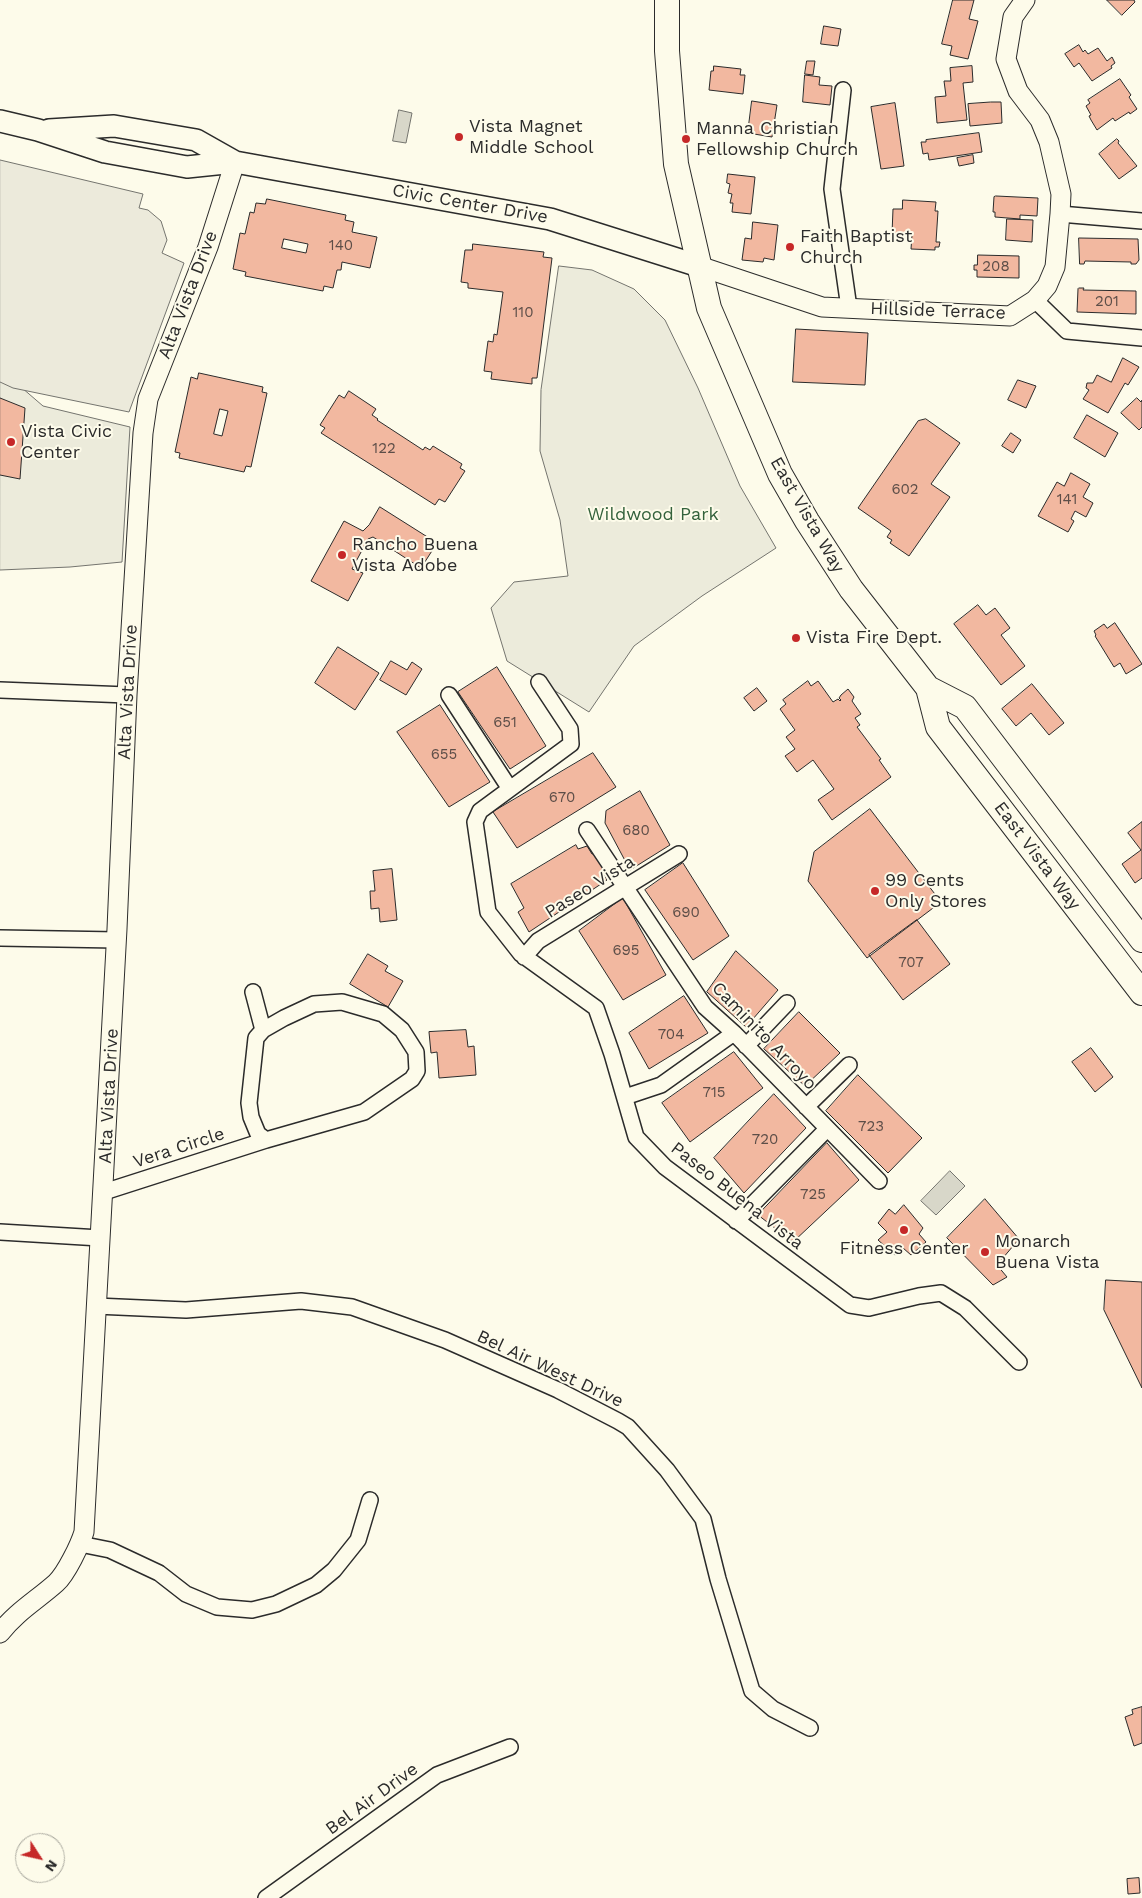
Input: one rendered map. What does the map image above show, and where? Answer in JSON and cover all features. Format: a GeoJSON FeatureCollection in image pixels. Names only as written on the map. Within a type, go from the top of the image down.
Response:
{"type":"FeatureCollection","features":[{"type":"Feature","properties":{"kind":"main road","name":"East Vista Way"},"geometry":{"type":"LineString","coordinates":[[667,0],[667,51],[676,164],[709,308],[780,474],[806,521],[852,589],[928,688],[938,728],[1029,844],[1133,968],[1142,993]]}},
{"type":"Feature","properties":{"kind":"main road","name":"Civic Center Drive"},"geometry":{"type":"LineString","coordinates":[[0,121],[38,130],[114,126],[196,140],[235,162],[550,218],[700,266]]}},
{"type":"Feature","properties":{"kind":"main road","name":"East Vista Way"},"geometry":{"type":"LineString","coordinates":[[928,688],[965,707],[1142,940]]}},
{"type":"Feature","properties":{"kind":"street","name":"Hillside Terrace"},"geometry":{"type":"LineString","coordinates":[[700,266],[822,306],[1010,316],[1035,300],[1047,286],[1054,267],[1061,194],[1049,142],[1040,120],[1018,91],[1006,59],[1013,17],[1025,0]]}},
{"type":"Feature","properties":{"kind":"street"},"geometry":{"type":"LineString","coordinates":[[843,90],[832,189],[848,308]]}},
{"type":"Feature","properties":{"kind":"street","name":"Alta Vista Drive"},"geometry":{"type":"LineString","coordinates":[[0,1632],[15,1616],[58,1582],[80,1544],[84,1532],[117,940],[127,695],[143,433],[148,399],[208,247],[235,162]]}},
{"type":"Feature","properties":{"kind":"street"},"geometry":{"type":"LineString","coordinates":[[1060,214],[1142,221]]}},
{"type":"Feature","properties":{"kind":"street"},"geometry":{"type":"LineString","coordinates":[[1035,300],[1067,331],[1142,338]]}},
{"type":"Feature","properties":{"kind":"street","name":"Paseo Buena Vista"},"geometry":{"type":"LineString","coordinates":[[538,682],[570,729],[572,744],[480,811],[475,822],[488,912],[524,957],[596,1008],[636,1137],[665,1167],[850,1305],[869,1308],[919,1296],[941,1293],[965,1308],[1019,1362]]}},
{"type":"Feature","properties":{"kind":"street"},"geometry":{"type":"LineString","coordinates":[[0,690],[127,695]]}},
{"type":"Feature","properties":{"kind":"street"},"geometry":{"type":"LineString","coordinates":[[449,695],[510,789]]}},
{"type":"Feature","properties":{"kind":"street","name":"Caminito Arroyo"},"geometry":{"type":"LineString","coordinates":[[587,830],[705,1007],[734,1033],[879,1181]]}},
{"type":"Feature","properties":{"kind":"street","name":"Paseo Vista"},"geometry":{"type":"LineString","coordinates":[[524,957],[538,941],[679,854]]}},
{"type":"Feature","properties":{"kind":"street"},"geometry":{"type":"LineString","coordinates":[[0,938],[117,940]]}},
{"type":"Feature","properties":{"kind":"street"},"geometry":{"type":"LineString","coordinates":[[253,992],[263,1030],[256,1038],[249,1102],[251,1117],[258,1134],[266,1140]]}},
{"type":"Feature","properties":{"kind":"street","name":"Vera Circle"},"geometry":{"type":"LineString","coordinates":[[104,1192],[266,1140],[364,1112],[412,1079],[417,1071],[416,1052],[402,1030],[383,1014],[342,1002],[314,1004],[263,1030]]}},
{"type":"Feature","properties":{"kind":"street"},"geometry":{"type":"LineString","coordinates":[[746,1046],[787,1003]]}},
{"type":"Feature","properties":{"kind":"street"},"geometry":{"type":"LineString","coordinates":[[625,1097],[661,1085],[734,1033]]}},
{"type":"Feature","properties":{"kind":"street"},"geometry":{"type":"LineString","coordinates":[[806,1107],[848,1065]]}},
{"type":"Feature","properties":{"kind":"street"},"geometry":{"type":"LineString","coordinates":[[736,1221],[827,1129]]}},
{"type":"Feature","properties":{"kind":"street"},"geometry":{"type":"LineString","coordinates":[[0,1232],[100,1238]]}},
{"type":"Feature","properties":{"kind":"street","name":"Bel Air West Drive"},"geometry":{"type":"LineString","coordinates":[[96,1306],[186,1310],[301,1301],[352,1307],[445,1340],[558,1390],[618,1421],[628,1428],[667,1470],[703,1519],[718,1579],[752,1691],[773,1709],[810,1728]]}},
{"type":"Feature","properties":{"kind":"street"},"geometry":{"type":"LineString","coordinates":[[80,1544],[110,1550],[159,1573],[186,1594],[217,1607],[252,1610],[276,1604],[316,1585],[334,1570],[358,1540],[370,1500]]}},
{"type":"Feature","properties":{"kind":"street","name":"Bel Air Drive"},"geometry":{"type":"LineString","coordinates":[[266,1898],[437,1775],[510,1747]]}},
{"type":"Feature","properties":{"kind":"green space","name":"Wildwood Park"},"geometry":{"type":"Polygon","coordinates":[[[559,266],[592,270],[634,289],[665,320],[698,388],[740,486],[776,548],[702,596],[634,646],[589,712],[507,661],[491,608],[514,582],[568,576],[560,520],[540,451],[541,390],[559,266]]]}},
{"type":"Feature","properties":{"kind":"green space"},"geometry":{"type":"Polygon","coordinates":[[[0,369],[43,406],[130,427],[122,562],[70,567],[0,570],[0,369]]]}},
{"type":"Feature","properties":{"kind":"shaded area"},"geometry":{"type":"Polygon","coordinates":[[[399,110],[412,113],[406,143],[393,141],[399,110]]]}},
{"type":"Feature","properties":{"kind":"shaded area"},"geometry":{"type":"Polygon","coordinates":[[[0,160],[143,194],[139,208],[148,210],[161,221],[167,240],[162,253],[184,263],[129,412],[13,388],[0,382],[0,160]]]}},
{"type":"Feature","properties":{"kind":"shaded area"},"geometry":{"type":"Polygon","coordinates":[[[950,1171],[965,1186],[936,1215],[921,1201],[950,1171]]]}},
{"type":"Feature","properties":{"kind":"building"},"geometry":{"type":"Polygon","coordinates":[[[953,0],[974,0],[969,19],[978,21],[968,59],[950,55],[952,46],[942,44],[953,0]]]}},
{"type":"Feature","properties":{"kind":"building"},"geometry":{"type":"Polygon","coordinates":[[[1107,0],[1134,0],[1135,2],[1122,15],[1107,0]]]}},
{"type":"Feature","properties":{"kind":"building"},"geometry":{"type":"Polygon","coordinates":[[[824,26],[841,29],[838,46],[821,44],[824,26]]]}},
{"type":"Feature","properties":{"kind":"building"},"geometry":{"type":"Polygon","coordinates":[[[1079,45],[1083,52],[1085,50],[1088,54],[1098,48],[1107,61],[1112,57],[1115,63],[1111,66],[1112,68],[1092,81],[1079,63],[1074,67],[1065,54],[1079,45]]]}},
{"type":"Feature","properties":{"kind":"building"},"geometry":{"type":"Polygon","coordinates":[[[807,61],[815,61],[813,75],[805,74],[807,61]]]}},
{"type":"Feature","properties":{"kind":"building"},"geometry":{"type":"Polygon","coordinates":[[[714,66],[741,69],[740,75],[745,75],[743,94],[709,90],[711,71],[713,71],[714,66]]]}},
{"type":"Feature","properties":{"kind":"building"},"geometry":{"type":"Polygon","coordinates":[[[972,66],[973,82],[963,83],[967,120],[937,123],[935,97],[946,96],[944,81],[951,81],[950,68],[972,66]]]}},
{"type":"Feature","properties":{"kind":"building"},"geometry":{"type":"Polygon","coordinates":[[[805,75],[820,77],[819,85],[832,86],[830,105],[803,102],[805,75]]]}},
{"type":"Feature","properties":{"kind":"building"},"geometry":{"type":"Polygon","coordinates":[[[1120,79],[1131,95],[1129,97],[1137,109],[1115,121],[1113,118],[1097,130],[1086,106],[1090,103],[1088,100],[1120,79]]]}},
{"type":"Feature","properties":{"kind":"building"},"geometry":{"type":"Polygon","coordinates":[[[752,101],[777,105],[772,137],[748,133],[752,101]]]}},
{"type":"Feature","properties":{"kind":"building"},"geometry":{"type":"Polygon","coordinates":[[[1001,102],[1002,123],[970,126],[968,104],[1001,102]]]}},
{"type":"Feature","properties":{"kind":"building"},"geometry":{"type":"Polygon","coordinates":[[[895,103],[904,166],[881,169],[871,107],[895,103]]]}},
{"type":"Feature","properties":{"kind":"building"},"geometry":{"type":"Polygon","coordinates":[[[979,133],[982,152],[929,160],[928,153],[923,154],[921,142],[926,142],[926,140],[979,133]]]}},
{"type":"Feature","properties":{"kind":"building"},"geometry":{"type":"Polygon","coordinates":[[[1117,139],[1118,143],[1137,166],[1119,179],[1099,154],[1117,139]]]}},
{"type":"Feature","properties":{"kind":"building"},"geometry":{"type":"Polygon","coordinates":[[[973,155],[974,163],[959,166],[957,158],[973,155]]]}},
{"type":"Feature","properties":{"kind":"building"},"geometry":{"type":"Polygon","coordinates":[[[728,174],[755,177],[751,214],[732,212],[733,203],[730,203],[732,194],[728,193],[730,184],[727,183],[728,174]]]}},
{"type":"Feature","properties":{"kind":"building"},"geometry":{"type":"Polygon","coordinates":[[[994,197],[1038,198],[1037,216],[1020,215],[1020,219],[995,217],[995,212],[993,212],[994,197]]]}},
{"type":"Feature","properties":{"kind":"building"},"geometry":{"type":"Polygon","coordinates":[[[267,199],[346,215],[345,220],[354,222],[352,232],[377,237],[370,268],[342,262],[341,270],[337,270],[333,288],[324,286],[323,291],[245,276],[246,272],[233,269],[240,233],[245,234],[250,212],[254,213],[256,203],[265,204],[267,199]],[[284,239],[282,248],[306,253],[308,244],[284,239]]]}},
{"type":"Feature","properties":{"kind":"building"},"geometry":{"type":"Polygon","coordinates":[[[903,200],[936,202],[935,211],[938,211],[936,242],[940,242],[939,247],[935,247],[935,250],[911,249],[912,235],[892,234],[893,209],[902,209],[903,200]]]}},
{"type":"Feature","properties":{"kind":"building"},"geometry":{"type":"Polygon","coordinates":[[[1007,219],[1033,220],[1032,242],[1006,240],[1007,219]]]}},
{"type":"Feature","properties":{"kind":"building"},"geometry":{"type":"Polygon","coordinates":[[[753,222],[778,225],[774,260],[764,258],[763,262],[742,260],[745,238],[751,239],[753,222]]]}},
{"type":"Feature","properties":{"kind":"building"},"geometry":{"type":"Polygon","coordinates":[[[1079,238],[1138,239],[1139,260],[1136,264],[1131,264],[1131,262],[1085,261],[1084,264],[1080,264],[1079,238]]]}},
{"type":"Feature","properties":{"kind":"building"},"geometry":{"type":"Polygon","coordinates":[[[473,244],[544,252],[543,257],[552,258],[537,378],[532,378],[532,384],[491,379],[492,372],[484,371],[488,341],[493,342],[494,334],[497,335],[503,292],[468,288],[468,283],[461,282],[465,250],[472,250],[473,244]]]}},
{"type":"Feature","properties":{"kind":"building"},"geometry":{"type":"Polygon","coordinates":[[[978,255],[1019,256],[1019,278],[977,277],[977,270],[974,270],[974,265],[977,265],[978,255]]]}},
{"type":"Feature","properties":{"kind":"building"},"geometry":{"type":"Polygon","coordinates":[[[1079,288],[1084,288],[1083,290],[1136,291],[1136,314],[1077,312],[1079,288]]]}},
{"type":"Feature","properties":{"kind":"building"},"geometry":{"type":"Polygon","coordinates":[[[796,329],[868,333],[865,385],[793,382],[796,329]]]}},
{"type":"Feature","properties":{"kind":"building"},"geometry":{"type":"Polygon","coordinates":[[[1123,358],[1139,367],[1128,385],[1125,383],[1108,413],[1083,399],[1089,390],[1086,388],[1087,383],[1093,383],[1097,375],[1111,382],[1123,358]]]}},
{"type":"Feature","properties":{"kind":"building"},"geometry":{"type":"Polygon","coordinates":[[[199,373],[263,387],[262,392],[267,393],[251,467],[246,466],[244,472],[179,458],[180,453],[175,452],[191,377],[197,379],[199,373]],[[220,409],[214,434],[222,436],[228,411],[220,409]]]}},
{"type":"Feature","properties":{"kind":"building"},"geometry":{"type":"Polygon","coordinates":[[[1018,380],[1036,386],[1026,408],[1008,400],[1018,380]]]}},
{"type":"Feature","properties":{"kind":"building"},"geometry":{"type":"Polygon","coordinates":[[[349,391],[376,409],[372,415],[377,420],[423,450],[425,447],[430,450],[433,446],[462,464],[460,468],[465,471],[445,502],[439,499],[435,505],[321,433],[325,428],[320,425],[339,395],[344,398],[349,391]]]}},
{"type":"Feature","properties":{"kind":"building","name":"Vista Civic Center"},"geometry":{"type":"Polygon","coordinates":[[[0,398],[25,408],[20,479],[0,475],[0,398]]]}},
{"type":"Feature","properties":{"kind":"building"},"geometry":{"type":"Polygon","coordinates":[[[1137,398],[1141,402],[1142,400],[1142,427],[1139,430],[1121,413],[1137,398]]]}},
{"type":"Feature","properties":{"kind":"building"},"geometry":{"type":"Polygon","coordinates":[[[1087,415],[1118,433],[1105,457],[1074,438],[1087,415]]]}},
{"type":"Feature","properties":{"kind":"building"},"geometry":{"type":"Polygon","coordinates":[[[926,419],[960,443],[931,484],[950,497],[909,556],[890,543],[892,540],[887,537],[891,531],[858,508],[918,421],[926,419]]]}},
{"type":"Feature","properties":{"kind":"building"},"geometry":{"type":"Polygon","coordinates":[[[1011,433],[1021,440],[1013,453],[1002,446],[1011,433]]]}},
{"type":"Feature","properties":{"kind":"building"},"geometry":{"type":"Polygon","coordinates":[[[1071,473],[1090,484],[1083,497],[1093,503],[1086,517],[1075,511],[1071,519],[1074,521],[1068,532],[1038,516],[1057,482],[1064,486],[1071,473]]]}},
{"type":"Feature","properties":{"kind":"building","name":"Rancho Buena Vista Adobe"},"geometry":{"type":"Polygon","coordinates":[[[380,507],[437,543],[421,568],[373,537],[368,539],[352,569],[363,573],[348,601],[311,581],[344,521],[363,531],[380,507]]]}},
{"type":"Feature","properties":{"kind":"building"},"geometry":{"type":"Polygon","coordinates":[[[978,605],[986,615],[995,608],[1010,628],[1001,635],[1025,666],[1001,685],[954,624],[978,605]]]}},
{"type":"Feature","properties":{"kind":"building"},"geometry":{"type":"Polygon","coordinates":[[[1115,623],[1142,664],[1126,674],[1120,663],[1114,667],[1095,636],[1094,631],[1104,624],[1107,628],[1115,623]]]}},
{"type":"Feature","properties":{"kind":"building"},"geometry":{"type":"Polygon","coordinates":[[[338,647],[379,673],[355,710],[315,683],[338,647]]]}},
{"type":"Feature","properties":{"kind":"building"},"geometry":{"type":"Polygon","coordinates":[[[391,661],[407,670],[412,662],[422,669],[406,695],[380,680],[391,661]]]}},
{"type":"Feature","properties":{"kind":"building"},"geometry":{"type":"Polygon","coordinates":[[[497,667],[546,746],[510,769],[458,692],[497,667]]]}},
{"type":"Feature","properties":{"kind":"building"},"geometry":{"type":"Polygon","coordinates":[[[808,681],[811,686],[818,681],[833,702],[838,699],[840,701],[841,695],[848,689],[854,697],[852,701],[861,714],[855,718],[860,725],[857,727],[881,759],[879,760],[891,777],[832,820],[818,800],[834,789],[813,760],[797,772],[785,756],[795,749],[786,737],[795,730],[780,709],[786,704],[783,700],[808,681]]]}},
{"type":"Feature","properties":{"kind":"building"},"geometry":{"type":"Polygon","coordinates":[[[1032,684],[1064,723],[1049,735],[1031,713],[1016,726],[1002,709],[1032,684]]]}},
{"type":"Feature","properties":{"kind":"building"},"geometry":{"type":"Polygon","coordinates":[[[757,688],[767,701],[754,711],[744,698],[757,688]]]}},
{"type":"Feature","properties":{"kind":"building"},"geometry":{"type":"Polygon","coordinates":[[[440,705],[490,782],[449,807],[397,732],[440,705]]]}},
{"type":"Feature","properties":{"kind":"building"},"geometry":{"type":"Polygon","coordinates":[[[593,753],[616,787],[517,848],[493,812],[593,753]]]}},
{"type":"Feature","properties":{"kind":"building"},"geometry":{"type":"Polygon","coordinates":[[[640,791],[670,845],[630,870],[605,823],[606,811],[640,791]]]}},
{"type":"Feature","properties":{"kind":"building","name":"99 Cents Only Stores"},"geometry":{"type":"Polygon","coordinates":[[[870,809],[941,902],[867,958],[808,881],[814,852],[870,809]]]}},
{"type":"Feature","properties":{"kind":"building"},"geometry":{"type":"Polygon","coordinates":[[[1142,822],[1142,878],[1135,883],[1122,864],[1141,850],[1128,833],[1142,822]]]}},
{"type":"Feature","properties":{"kind":"building"},"geometry":{"type":"Polygon","coordinates":[[[576,845],[578,849],[587,846],[592,854],[596,853],[604,868],[602,871],[607,880],[529,932],[518,912],[524,908],[511,884],[576,845]]]}},
{"type":"Feature","properties":{"kind":"building"},"geometry":{"type":"Polygon","coordinates":[[[683,863],[729,936],[693,960],[645,890],[683,863]]]}},
{"type":"Feature","properties":{"kind":"building"},"geometry":{"type":"Polygon","coordinates":[[[392,869],[397,920],[380,922],[379,908],[371,909],[370,891],[375,891],[373,871],[392,869]]]}},
{"type":"Feature","properties":{"kind":"building"},"geometry":{"type":"Polygon","coordinates":[[[623,898],[666,975],[623,1000],[579,931],[623,898]]]}},
{"type":"Feature","properties":{"kind":"building"},"geometry":{"type":"Polygon","coordinates":[[[917,920],[950,964],[903,1000],[869,955],[917,920]]]}},
{"type":"Feature","properties":{"kind":"building"},"geometry":{"type":"Polygon","coordinates":[[[736,951],[778,990],[746,1027],[707,992],[736,951]]]}},
{"type":"Feature","properties":{"kind":"building"},"geometry":{"type":"Polygon","coordinates":[[[368,954],[388,966],[385,971],[403,981],[388,1007],[350,984],[368,954]]]}},
{"type":"Feature","properties":{"kind":"building"},"geometry":{"type":"Polygon","coordinates":[[[684,996],[708,1033],[649,1069],[629,1033],[684,996]]]}},
{"type":"Feature","properties":{"kind":"building"},"geometry":{"type":"Polygon","coordinates":[[[799,1012],[840,1053],[805,1086],[764,1049],[799,1012]]]}},
{"type":"Feature","properties":{"kind":"building"},"geometry":{"type":"Polygon","coordinates":[[[466,1030],[468,1047],[474,1046],[476,1075],[439,1078],[437,1052],[431,1053],[429,1032],[466,1030]]]}},
{"type":"Feature","properties":{"kind":"building"},"geometry":{"type":"Polygon","coordinates":[[[1091,1048],[1113,1077],[1095,1092],[1072,1062],[1091,1048]]]}},
{"type":"Feature","properties":{"kind":"building"},"geometry":{"type":"Polygon","coordinates":[[[734,1052],[763,1088],[690,1142],[662,1103],[734,1052]]]}},
{"type":"Feature","properties":{"kind":"building"},"geometry":{"type":"Polygon","coordinates":[[[858,1075],[922,1138],[888,1173],[826,1111],[858,1075]]]}},
{"type":"Feature","properties":{"kind":"building"},"geometry":{"type":"Polygon","coordinates":[[[774,1094],[806,1128],[744,1193],[714,1158],[774,1094]]]}},
{"type":"Feature","properties":{"kind":"building"},"geometry":{"type":"Polygon","coordinates":[[[827,1143],[859,1180],[793,1242],[758,1215],[827,1143]]]}},
{"type":"Feature","properties":{"kind":"building","name":"Monarch Buena Vista"},"geometry":{"type":"Polygon","coordinates":[[[985,1199],[1019,1239],[997,1265],[1007,1277],[993,1285],[947,1238],[985,1199]]]}},
{"type":"Feature","properties":{"kind":"building","name":"Fitness Center"},"geometry":{"type":"Polygon","coordinates":[[[904,1205],[923,1228],[919,1234],[926,1242],[911,1255],[903,1248],[895,1255],[878,1240],[887,1232],[878,1223],[889,1209],[895,1214],[904,1205]]]}},
{"type":"Feature","properties":{"kind":"building"},"geometry":{"type":"Polygon","coordinates":[[[1106,1280],[1142,1282],[1142,1388],[1104,1310],[1106,1280]]]}},
{"type":"Feature","properties":{"kind":"building"},"geometry":{"type":"Polygon","coordinates":[[[1142,1707],[1142,1743],[1134,1746],[1125,1717],[1133,1714],[1132,1710],[1142,1707]]]}},
{"type":"Feature","properties":{"kind":"building"},"geometry":{"type":"Polygon","coordinates":[[[1139,1878],[1140,1893],[1128,1894],[1127,1879],[1139,1878]]]}},
{"type":"Feature","properties":{"kind":"place","name":"Vista Magnet Middle School"},"geometry":{"type":"Point","coordinates":[459,137]}},
{"type":"Feature","properties":{"kind":"place","name":"Manna Christian Fellowship Church"},"geometry":{"type":"Point","coordinates":[686,139]}},
{"type":"Feature","properties":{"kind":"place","name":"Faith Baptist Church"},"geometry":{"type":"Point","coordinates":[790,247]}},
{"type":"Feature","properties":{"kind":"place","name":"Vista Civic Center"},"geometry":{"type":"Point","coordinates":[11,442]}},
{"type":"Feature","properties":{"kind":"place","name":"Rancho Buena Vista Adobe"},"geometry":{"type":"Point","coordinates":[342,555]}},
{"type":"Feature","properties":{"kind":"place","name":"Vista Fire Dept."},"geometry":{"type":"Point","coordinates":[796,638]}},
{"type":"Feature","properties":{"kind":"place","name":"99 Cents Only Stores"},"geometry":{"type":"Point","coordinates":[875,891]}},
{"type":"Feature","properties":{"kind":"place","name":"Fitness Center"},"geometry":{"type":"Point","coordinates":[904,1230]}},
{"type":"Feature","properties":{"kind":"place","name":"Monarch Buena Vista"},"geometry":{"type":"Point","coordinates":[985,1252]}}]}
